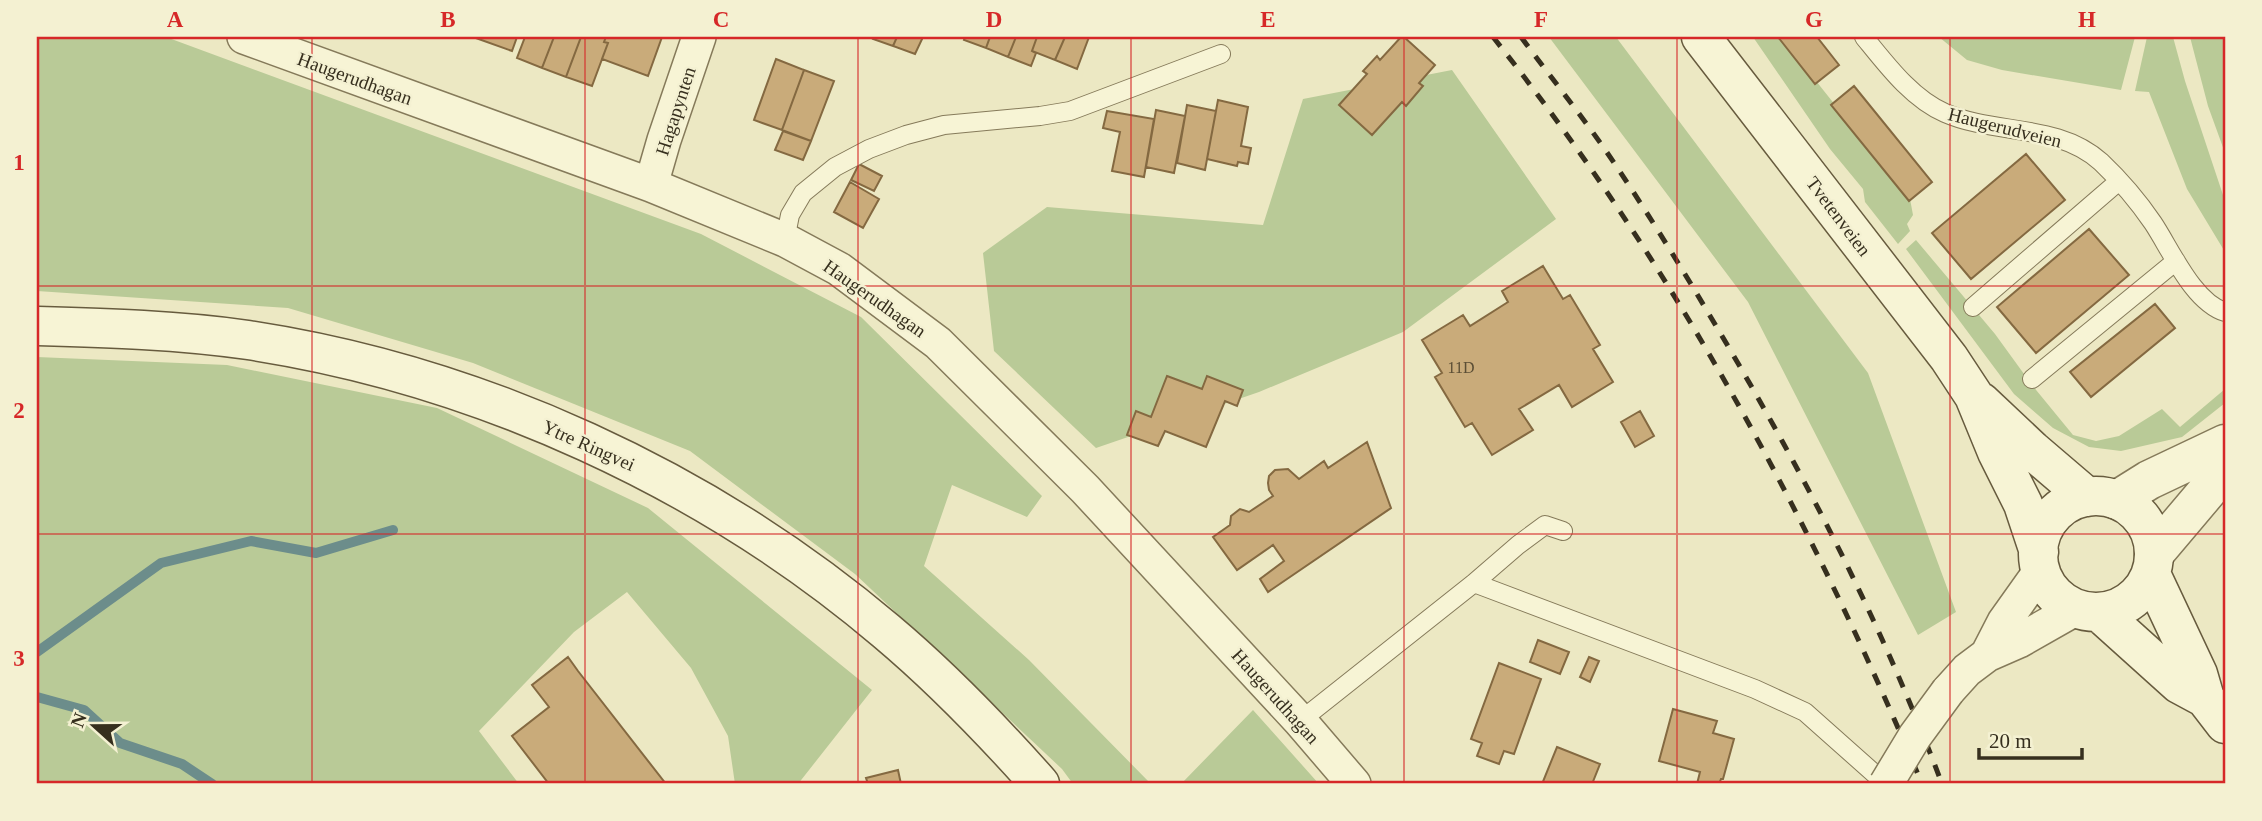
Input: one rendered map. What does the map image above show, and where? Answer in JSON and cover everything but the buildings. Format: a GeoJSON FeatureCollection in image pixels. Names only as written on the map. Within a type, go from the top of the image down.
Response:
{"type":"FeatureCollection","features":[{"type":"Feature","properties":{"kind":"main road","name":"Tvetenveien"},"geometry":{"type":"LineString","coordinates":[[1701,37],[1949,358],[1974,396],[1997,452],[2024,504],[2040,561],[2054,594],[2088,610],[2215,711]]}},
{"type":"Feature","properties":{"kind":"main road","name":"Ytre Ringvei"},"geometry":{"type":"LineString","coordinates":[[37,327],[187,334],[247,340],[312,352],[400,373],[450,389],[583,442],[697,497],[824,582],[886,630],[950,688],[1040,784]]}},
{"type":"Feature","properties":{"kind":"main road","name":"Tvetenveien"},"geometry":{"type":"LineString","coordinates":[[1974,396],[2102,498],[2132,508],[2144,521],[2151,537],[2152,564],[2215,711]]}},
{"type":"Feature","properties":{"kind":"main road"},"geometry":{"type":"LineString","coordinates":[[2040,561],[2041,536],[2053,516],[2072,501],[2102,498],[2149,480],[2225,444]]}},
{"type":"Feature","properties":{"kind":"main road"},"geometry":{"type":"LineString","coordinates":[[2088,610],[2125,604],[2144,586],[2152,564],[2225,470]]}},
{"type":"Feature","properties":{"kind":"street","name":"Haugerudhagan"},"geometry":{"type":"LineString","coordinates":[[244,37],[652,185],[785,240],[839,269],[938,343],[1085,489],[1300,721],[1354,784]]}},
{"type":"Feature","properties":{"kind":"street","name":"Hagapynten"},"geometry":{"type":"LineString","coordinates":[[652,185],[664,140],[699,37]]}},
{"type":"Feature","properties":{"kind":"street"},"geometry":{"type":"LineString","coordinates":[[1987,654],[2040,561]]}},
{"type":"Feature","properties":{"kind":"street"},"geometry":{"type":"LineString","coordinates":[[1886,784],[1915,736],[1967,670],[1987,654],[2088,610]]}},
{"type":"Feature","properties":{"kind":"lane","name":"Haugerudveien"},"geometry":{"type":"LineString","coordinates":[[1864,37],[1908,86],[1932,106],[1960,118],[2063,140],[2091,154],[2119,181],[2152,222],[2202,297],[2225,312]]}},
{"type":"Feature","properties":{"kind":"lane"},"geometry":{"type":"LineString","coordinates":[[785,240],[790,215],[803,193],[835,167],[869,149],[944,125],[1070,111],[1221,54]]}},
{"type":"Feature","properties":{"kind":"lane"},"geometry":{"type":"LineString","coordinates":[[1973,307],[2119,181]]}},
{"type":"Feature","properties":{"kind":"lane"},"geometry":{"type":"LineString","coordinates":[[2032,379],[2176,261]]}},
{"type":"Feature","properties":{"kind":"lane"},"geometry":{"type":"LineString","coordinates":[[1300,721],[1545,525],[1563,531]]}},
{"type":"Feature","properties":{"kind":"lane"},"geometry":{"type":"LineString","coordinates":[[1474,583],[1755,689],[1805,712],[1886,784]]}},
{"type":"Feature","properties":{"kind":"green space"},"geometry":{"type":"Polygon","coordinates":[[[37,37],[166,37],[701,234],[861,317],[1042,496],[1027,517],[952,485],[924,566],[1029,660],[1151,784],[1073,784],[1062,769],[855,574],[690,451],[473,363],[288,308],[37,291],[37,37]]]}},
{"type":"Feature","properties":{"kind":"green space"},"geometry":{"type":"Polygon","coordinates":[[[1549,37],[1616,37],[1868,373],[1956,612],[1918,635],[1748,302],[1549,37]]]}},
{"type":"Feature","properties":{"kind":"green space"},"geometry":{"type":"Polygon","coordinates":[[[1753,37],[1781,37],[1910,199],[1913,215],[1907,224],[1910,231],[1898,244],[1865,202],[1863,189],[1830,149],[1753,37]]]}},
{"type":"Feature","properties":{"kind":"green space"},"geometry":{"type":"Polygon","coordinates":[[[1939,37],[2135,37],[2121,90],[2002,70],[1967,60],[1939,37]]]}},
{"type":"Feature","properties":{"kind":"green space"},"geometry":{"type":"Polygon","coordinates":[[[2147,37],[2173,37],[2225,201],[2225,252],[2187,189],[2149,92],[2135,91],[2147,37]]]}},
{"type":"Feature","properties":{"kind":"green space"},"geometry":{"type":"Polygon","coordinates":[[[2190,37],[2225,37],[2225,153],[2208,106],[2190,37]]]}},
{"type":"Feature","properties":{"kind":"green space"},"geometry":{"type":"Polygon","coordinates":[[[1452,70],[1556,219],[1403,332],[1259,392],[1096,448],[994,351],[983,253],[1047,207],[1263,225],[1303,99],[1452,70]]]}},
{"type":"Feature","properties":{"kind":"green space"},"geometry":{"type":"Polygon","coordinates":[[[1916,240],[1995,334],[2073,435],[2096,441],[2119,436],[2162,409],[2180,427],[2225,389],[2225,403],[2182,437],[2121,451],[2089,447],[2053,428],[2014,394],[1906,249],[1916,240]]]}},
{"type":"Feature","properties":{"kind":"green space"},"geometry":{"type":"Polygon","coordinates":[[[37,357],[227,365],[437,408],[648,508],[872,690],[798,784],[735,784],[728,736],[691,668],[627,592],[574,632],[479,731],[519,784],[37,784],[37,357]]]}},
{"type":"Feature","properties":{"kind":"green space"},"geometry":{"type":"Polygon","coordinates":[[[1253,710],[1319,784],[1181,784],[1253,710]]]}},
{"type":"Feature","properties":{"kind":"waterway"},"geometry":{"type":"LineString","coordinates":[[37,652],[161,563],[251,541],[316,553],[393,530]]}},
{"type":"Feature","properties":{"kind":"waterway"},"geometry":{"type":"LineString","coordinates":[[37,697],[84,710],[120,743],[182,764],[212,784]]}},
{"type":"Feature","properties":{"kind":"railway"},"geometry":{"type":"LineString","coordinates":[[1493,37],[1620,211],[1733,396],[1833,587],[1922,784]]}},
{"type":"Feature","properties":{"kind":"railway"},"geometry":{"type":"LineString","coordinates":[[1521,37],[1623,176],[1762,405],[1819,510],[1872,618],[1942,784]]}}]}
